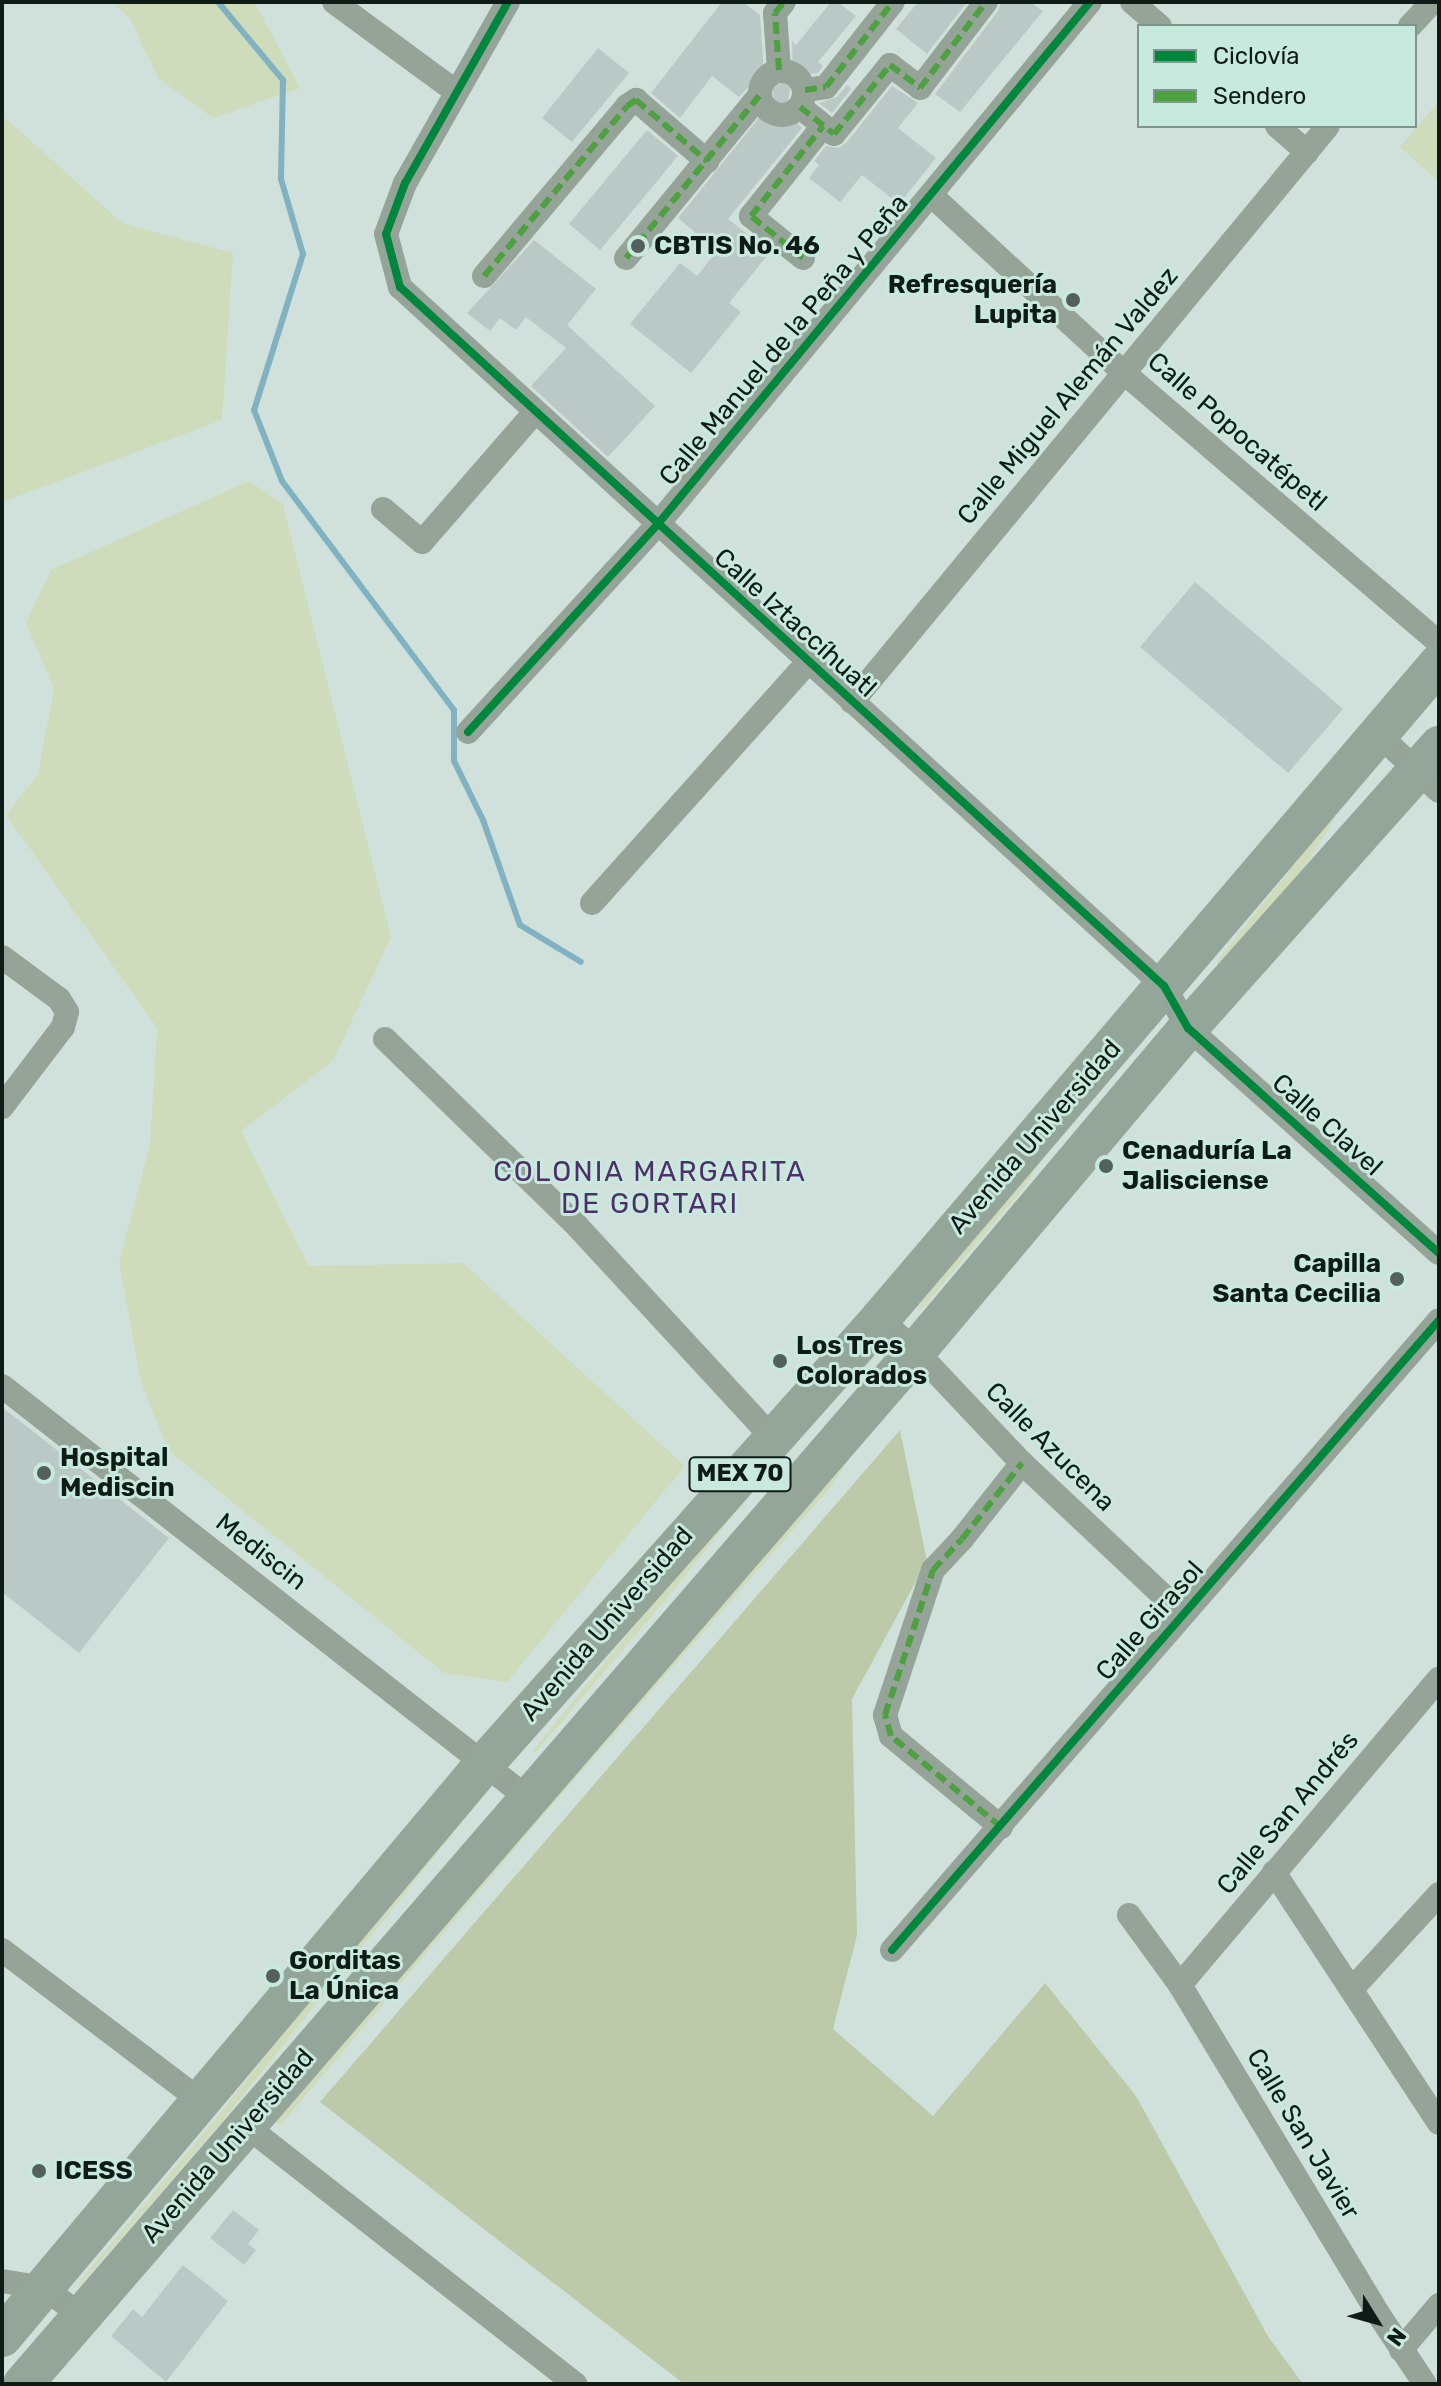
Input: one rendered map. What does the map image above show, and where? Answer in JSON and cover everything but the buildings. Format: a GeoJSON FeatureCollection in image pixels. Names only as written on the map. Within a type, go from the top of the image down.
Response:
{"type":"FeatureCollection","features":[{"type":"Feature","properties":{"kind":"main road","name":"Avenida Universidad"},"geometry":{"type":"LineString","coordinates":[[2,2337],[485,1763],[880,1319],[1439,663]]}},
{"type":"Feature","properties":{"kind":"main road","name":"Avenida Universidad"},"geometry":{"type":"LineString","coordinates":[[23,2384],[916,1351],[1188,1028],[1432,770]]}},
{"type":"Feature","properties":{"kind":"street"},"geometry":{"type":"LineString","coordinates":[[334,2],[455,91],[508,2]]}},
{"type":"Feature","properties":{"kind":"street"},"geometry":{"type":"LineString","coordinates":[[779,70],[775,13],[784,2]]}},
{"type":"Feature","properties":{"kind":"street"},"geometry":{"type":"LineString","coordinates":[[759,96],[768,111],[785,116],[802,98],[826,87],[893,2]]}},
{"type":"Feature","properties":{"kind":"street"},"geometry":{"type":"LineString","coordinates":[[626,258],[759,96],[764,79],[779,70],[796,75],[802,98],[823,126],[834,134],[890,65],[920,88],[986,2]]}},
{"type":"Feature","properties":{"kind":"street","name":"Calle Manuel de la Peña y Peña"},"geometry":{"type":"LineString","coordinates":[[468,732],[657,525],[1090,2]]}},
{"type":"Feature","properties":{"kind":"street"},"geometry":{"type":"LineString","coordinates":[[1132,2],[1158,24]]}},
{"type":"Feature","properties":{"kind":"street","name":"Calle Iztaccíhuatl"},"geometry":{"type":"LineString","coordinates":[[455,91],[405,183],[386,234],[400,287],[1164,986],[1188,1028]]}},
{"type":"Feature","properties":{"kind":"street"},"geometry":{"type":"LineString","coordinates":[[484,276],[636,100],[707,161]]}},
{"type":"Feature","properties":{"kind":"street"},"geometry":{"type":"LineString","coordinates":[[803,258],[751,216],[823,126]]}},
{"type":"Feature","properties":{"kind":"street"},"geometry":{"type":"LineString","coordinates":[[1279,128],[1307,152]]}},
{"type":"Feature","properties":{"kind":"street","name":"Calle Miguel Alemán Valdez"},"geometry":{"type":"LineString","coordinates":[[852,702],[1326,128]]}},
{"type":"Feature","properties":{"kind":"street","name":"Calle Popocatépetl"},"geometry":{"type":"LineString","coordinates":[[931,195],[1123,372],[1439,643]]}},
{"type":"Feature","properties":{"kind":"street"},"geometry":{"type":"LineString","coordinates":[[383,509],[422,542],[535,412]]}},
{"type":"Feature","properties":{"kind":"street"},"geometry":{"type":"LineString","coordinates":[[592,903],[809,661]]}},
{"type":"Feature","properties":{"kind":"street"},"geometry":{"type":"LineString","coordinates":[[1378,734],[1432,770]]}},
{"type":"Feature","properties":{"kind":"street"},"geometry":{"type":"LineString","coordinates":[[2,957],[59,999],[67,1012],[63,1027],[2,1107]]}},
{"type":"Feature","properties":{"kind":"street","name":"Calle Clavel"},"geometry":{"type":"LineString","coordinates":[[1188,1028],[1439,1253]]}},
{"type":"Feature","properties":{"kind":"street"},"geometry":{"type":"LineString","coordinates":[[385,1039],[578,1227],[772,1437]]}},
{"type":"Feature","properties":{"kind":"street","name":"Calle Azucena"},"geometry":{"type":"LineString","coordinates":[[880,1319],[916,1351],[1022,1463],[1182,1613]]}},
{"type":"Feature","properties":{"kind":"street","name":"Calle Girasol"},"geometry":{"type":"LineString","coordinates":[[892,1950],[1439,1320]]}},
{"type":"Feature","properties":{"kind":"street","name":"Mediscin"},"geometry":{"type":"LineString","coordinates":[[2,1386],[529,1799]]}},
{"type":"Feature","properties":{"kind":"street"},"geometry":{"type":"LineString","coordinates":[[1001,1827],[891,1736],[885,1715],[933,1570],[962,1539],[1022,1463]]}},
{"type":"Feature","properties":{"kind":"street","name":"Calle San Andrés"},"geometry":{"type":"LineString","coordinates":[[1180,1985],[1439,1679]]}},
{"type":"Feature","properties":{"kind":"street"},"geometry":{"type":"LineString","coordinates":[[1274,1872],[1438,2119]]}},
{"type":"Feature","properties":{"kind":"street"},"geometry":{"type":"LineString","coordinates":[[1352,1989],[1439,1894]]}},
{"type":"Feature","properties":{"kind":"street","name":"Calle San Javier"},"geometry":{"type":"LineString","coordinates":[[1129,1915],[1180,1985],[1401,2350],[1425,2384]]}},
{"type":"Feature","properties":{"kind":"street"},"geometry":{"type":"LineString","coordinates":[[2,1950],[201,2101]]}},
{"type":"Feature","properties":{"kind":"street"},"geometry":{"type":"LineString","coordinates":[[245,2125],[575,2384]]}},
{"type":"Feature","properties":{"kind":"street"},"geometry":{"type":"LineString","coordinates":[[2,2281],[44,2288],[82,2316]]}},
{"type":"Feature","properties":{"kind":"street"},"geometry":{"type":"LineString","coordinates":[[1401,2350],[1439,2305]]}},
{"type":"Feature","properties":{"kind":"green space"},"geometry":{"type":"Polygon","coordinates":[[[113,2],[255,2],[300,88],[213,118],[158,78],[130,19],[113,2]]]}},
{"type":"Feature","properties":{"kind":"green space"},"geometry":{"type":"Polygon","coordinates":[[[1439,101],[1439,182],[1400,147],[1439,101]]]}},
{"type":"Feature","properties":{"kind":"green space"},"geometry":{"type":"Polygon","coordinates":[[[2,115],[122,223],[233,253],[222,420],[2,502],[2,115]]]}},
{"type":"Feature","properties":{"kind":"green space"},"geometry":{"type":"Polygon","coordinates":[[[249,481],[283,504],[391,937],[333,1061],[241,1131],[309,1266],[463,1263],[685,1466],[507,1682],[444,1673],[169,1451],[141,1382],[119,1262],[150,1144],[157,1028],[6,815],[38,774],[54,689],[26,623],[51,570],[249,481]]]}},
{"type":"Feature","properties":{"kind":"green space"},"geometry":{"type":"Polygon","coordinates":[[[1334,814],[1335,818],[1302,871],[1219,967],[1217,961],[1334,814]]]}},
{"type":"Feature","properties":{"kind":"green space"},"geometry":{"type":"Polygon","coordinates":[[[1050,1147],[1024,1188],[919,1312],[918,1306],[1050,1147]]]}},
{"type":"Feature","properties":{"kind":"green space"},"geometry":{"type":"Polygon","coordinates":[[[900,1430],[927,1561],[852,1699],[857,1935],[833,2029],[933,2116],[1045,1983],[1136,2096],[1269,2338],[1303,2384],[684,2384],[320,2102],[900,1430]]]}},
{"type":"Feature","properties":{"kind":"green space"},"geometry":{"type":"Polygon","coordinates":[[[842,1458],[847,1462],[830,1488],[551,1806],[280,2126],[275,2120],[842,1458]]]}},
{"type":"Feature","properties":{"kind":"green space"},"geometry":{"type":"Polygon","coordinates":[[[748,1488],[752,1492],[669,1596],[536,1752],[532,1751],[748,1488]]]}},
{"type":"Feature","properties":{"kind":"green space"},"geometry":{"type":"Polygon","coordinates":[[[488,1790],[225,2118],[80,2286],[78,2283],[222,2111],[354,1941],[488,1790]]]}},
{"type":"Feature","properties":{"kind":"waterway"},"geometry":{"type":"LineString","coordinates":[[218,2],[283,80],[281,179],[303,254],[254,410],[282,481],[454,710],[454,761],[483,820],[520,925],[581,962]]}},
{"type":"Feature","properties":{"kind":"marked path"},"geometry":{"type":"LineString","coordinates":[[779,70],[775,13],[784,2]]}},
{"type":"Feature","properties":{"kind":"marked path"},"geometry":{"type":"LineString","coordinates":[[805,90],[826,87],[893,2]]}},
{"type":"Feature","properties":{"kind":"marked path"},"geometry":{"type":"LineString","coordinates":[[800,107],[834,134],[890,65],[920,88],[986,2]]}},
{"type":"Feature","properties":{"kind":"marked path"},"geometry":{"type":"LineString","coordinates":[[626,258],[759,96]]}},
{"type":"Feature","properties":{"kind":"marked path"},"geometry":{"type":"LineString","coordinates":[[484,276],[627,106],[636,100],[707,161]]}},
{"type":"Feature","properties":{"kind":"marked path"},"geometry":{"type":"LineString","coordinates":[[803,258],[751,216],[823,126]]}},
{"type":"Feature","properties":{"kind":"marked path"},"geometry":{"type":"LineString","coordinates":[[1001,1827],[891,1736],[885,1715],[933,1570],[962,1539],[1022,1463]]}},
{"type":"Feature","properties":{"kind":"cycle path"},"geometry":{"type":"LineString","coordinates":[[508,2],[405,183],[386,234],[400,287],[1164,986],[1188,1028],[1439,1253]]}},
{"type":"Feature","properties":{"kind":"cycle path"},"geometry":{"type":"LineString","coordinates":[[468,732],[657,525],[1090,2]]}},
{"type":"Feature","properties":{"kind":"cycle path"},"geometry":{"type":"LineString","coordinates":[[892,1950],[1439,1320]]}},
{"type":"Feature","properties":{"kind":"place","name":"CBTIS No. 46"},"geometry":{"type":"Point","coordinates":[638,246]}},
{"type":"Feature","properties":{"kind":"place","name":"Refresquería Lupita"},"geometry":{"type":"Point","coordinates":[1073,300]}},
{"type":"Feature","properties":{"kind":"place","name":"Cenaduría La Jalisciense"},"geometry":{"type":"Point","coordinates":[1106,1166]}},
{"type":"Feature","properties":{"kind":"place","name":"Capilla Santa Cecilia"},"geometry":{"type":"Point","coordinates":[1397,1279]}},
{"type":"Feature","properties":{"kind":"place","name":"Los Tres Colorados"},"geometry":{"type":"Point","coordinates":[780,1361]}},
{"type":"Feature","properties":{"kind":"place","name":"Hospital Mediscin"},"geometry":{"type":"Point","coordinates":[44,1473]}},
{"type":"Feature","properties":{"kind":"place","name":"Gorditas La Única"},"geometry":{"type":"Point","coordinates":[273,1976]}},
{"type":"Feature","properties":{"kind":"place","name":"ICESS"},"geometry":{"type":"Point","coordinates":[39,2171]}},
{"type":"Feature","properties":{"kind":"district","name":"COLONIA MARGARITA DE GORTARI"},"geometry":{"type":"Point","coordinates":[650,1188]}}]}
